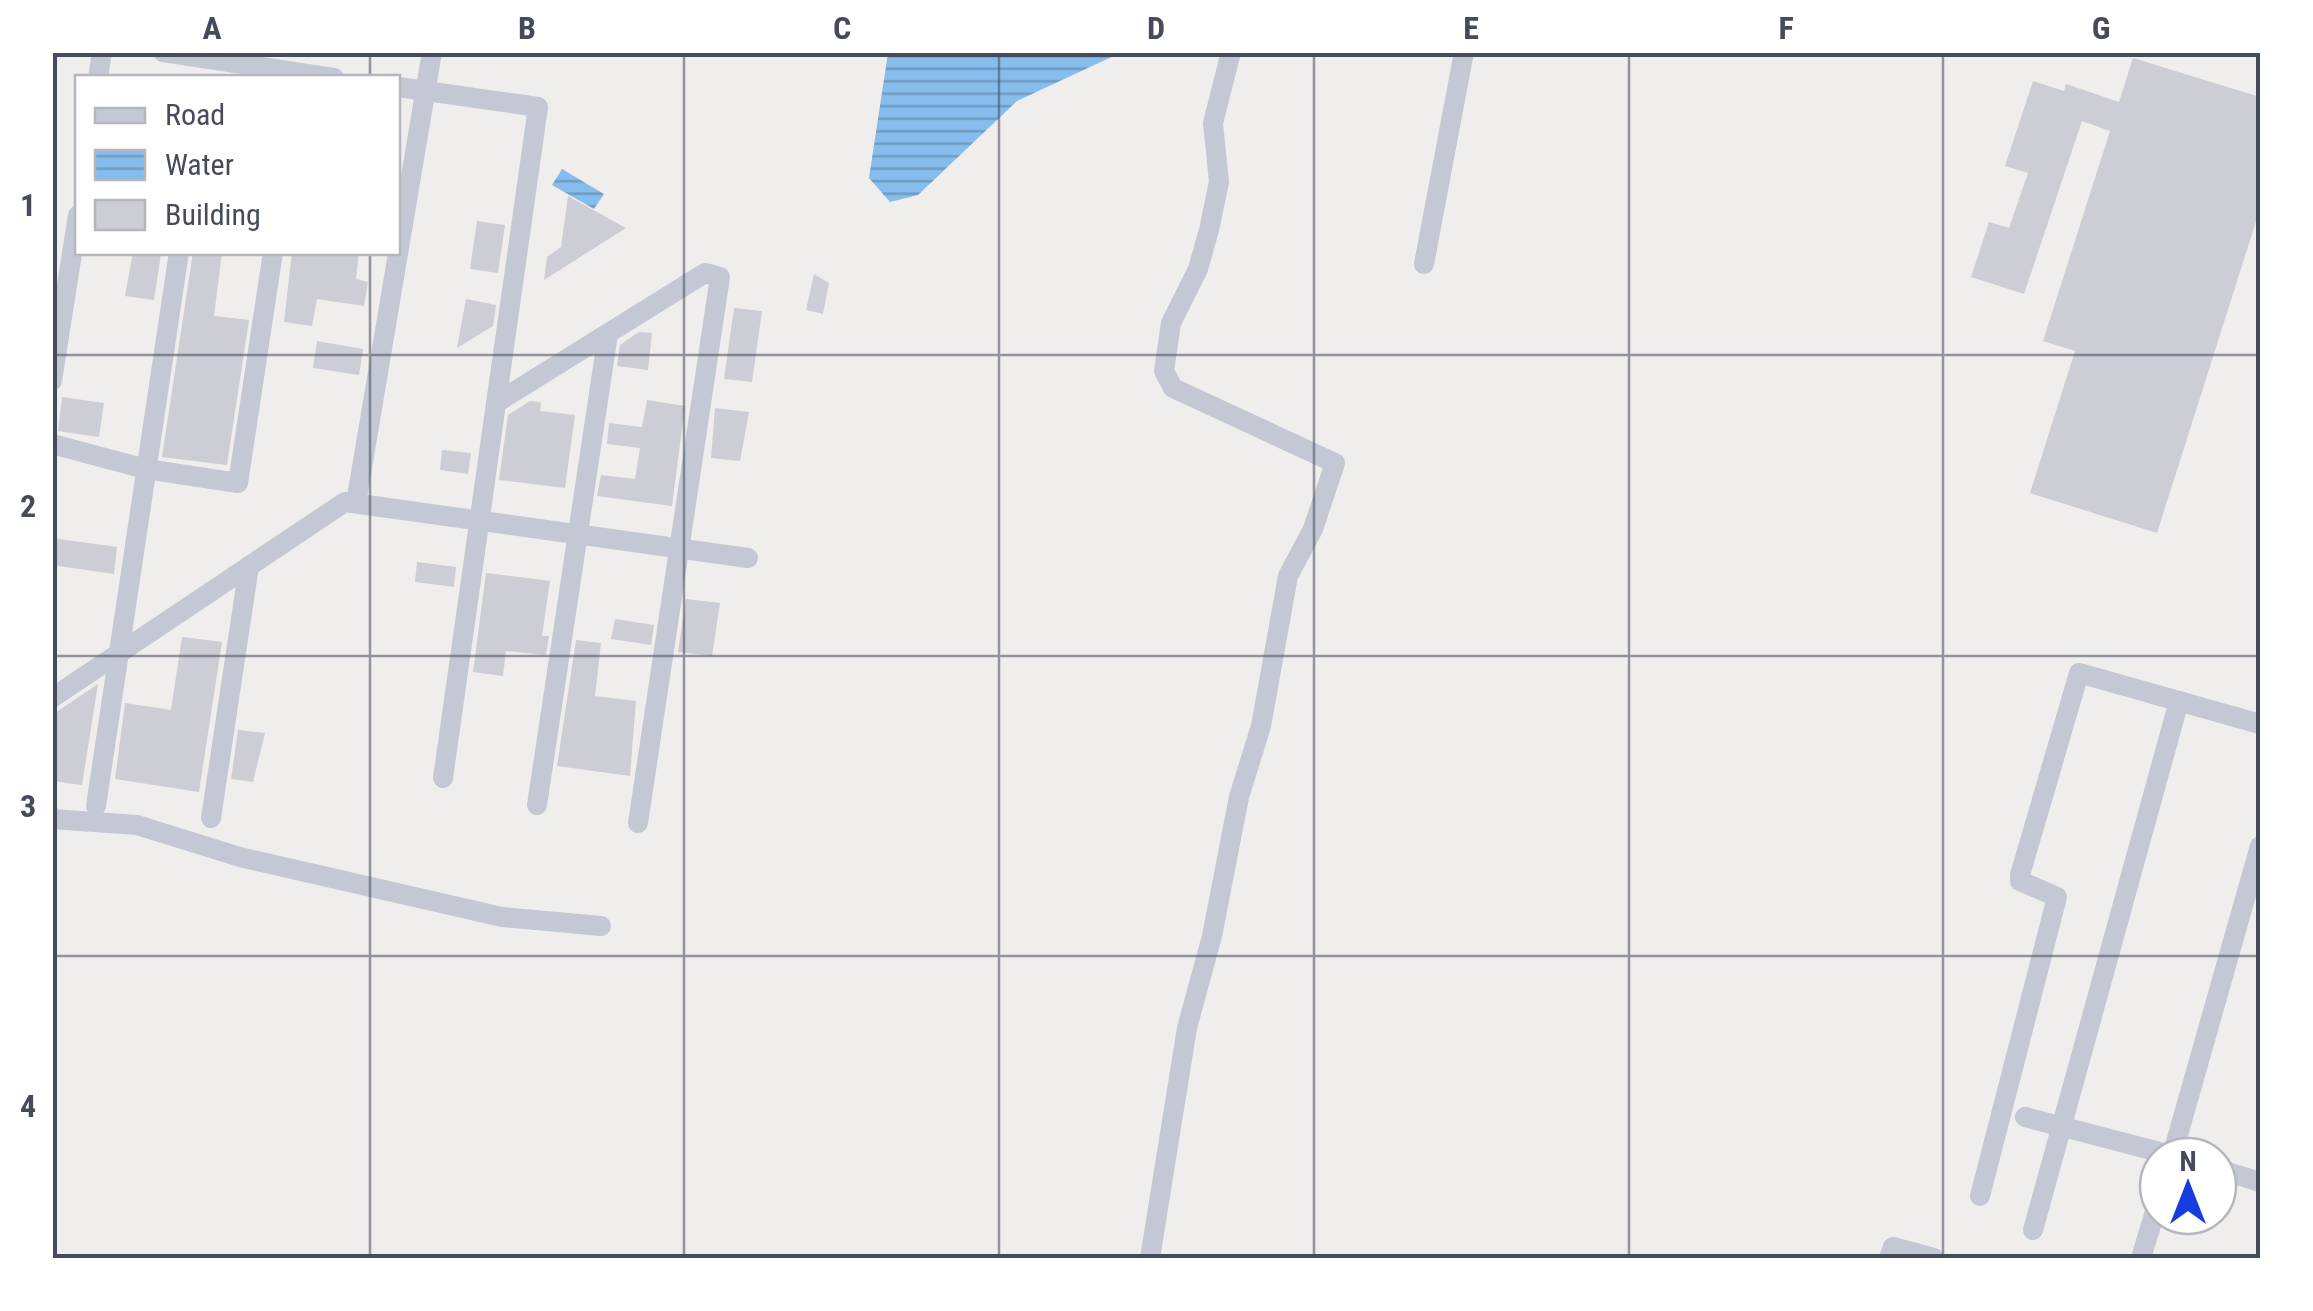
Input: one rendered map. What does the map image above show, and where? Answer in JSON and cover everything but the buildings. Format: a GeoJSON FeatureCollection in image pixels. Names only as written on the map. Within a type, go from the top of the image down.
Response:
{"type":"FeatureCollection","features":[{"type":"Feature","properties":{"kind":"street"},"geometry":{"type":"LineString","coordinates":[[163,52],[206,68],[300,75]]}},
{"type":"Feature","properties":{"kind":"street"},"geometry":{"type":"LineString","coordinates":[[400,236],[432,52]]}},
{"type":"Feature","properties":{"kind":"street"},"geometry":{"type":"LineString","coordinates":[[1150,1258],[1187,1028],[1212,936],[1238,797],[1261,726],[1288,576],[1313,529],[1334,463],[1173,388],[1164,370],[1171,322],[1198,269],[1216,198],[1219,182],[1213,123],[1231,52]]}},
{"type":"Feature","properties":{"kind":"street"},"geometry":{"type":"LineString","coordinates":[[1424,264],[1464,52]]}},
{"type":"Feature","properties":{"kind":"street"},"geometry":{"type":"LineString","coordinates":[[400,87],[538,107],[443,778]]}},
{"type":"Feature","properties":{"kind":"street"},"geometry":{"type":"LineString","coordinates":[[52,380],[75,234]]}},
{"type":"Feature","properties":{"kind":"street"},"geometry":{"type":"LineString","coordinates":[[96,806],[178,255]]}},
{"type":"Feature","properties":{"kind":"street"},"geometry":{"type":"LineString","coordinates":[[52,444],[146,469],[238,483],[273,255]]}},
{"type":"Feature","properties":{"kind":"street"},"geometry":{"type":"LineString","coordinates":[[356,503],[397,255]]}},
{"type":"Feature","properties":{"kind":"street"},"geometry":{"type":"LineString","coordinates":[[496,404],[705,273],[720,277],[638,824]]}},
{"type":"Feature","properties":{"kind":"street"},"geometry":{"type":"LineString","coordinates":[[536,805],[608,334]]}},
{"type":"Feature","properties":{"kind":"street"},"geometry":{"type":"LineString","coordinates":[[52,698],[345,502],[748,558]]}},
{"type":"Feature","properties":{"kind":"street"},"geometry":{"type":"LineString","coordinates":[[211,818],[249,566]]}},
{"type":"Feature","properties":{"kind":"street"},"geometry":{"type":"LineString","coordinates":[[1980,1196],[2057,897],[2020,881],[2020,875],[2079,673],[2260,724]]}},
{"type":"Feature","properties":{"kind":"street"},"geometry":{"type":"LineString","coordinates":[[2033,1230],[2179,702]]}},
{"type":"Feature","properties":{"kind":"street"},"geometry":{"type":"LineString","coordinates":[[52,820],[137,826],[240,857],[502,917],[601,926]]}},
{"type":"Feature","properties":{"kind":"street"},"geometry":{"type":"LineString","coordinates":[[2179,1136],[2260,846]]}},
{"type":"Feature","properties":{"kind":"street"},"geometry":{"type":"LineString","coordinates":[[2025,1118],[2138,1146]]}},
{"type":"Feature","properties":{"kind":"street"},"geometry":{"type":"LineString","coordinates":[[1890,1258],[1892,1247],[1934,1258]]}},
{"type":"Feature","properties":{"kind":"water"},"geometry":{"type":"Polygon","coordinates":[[[888,52],[1120,53],[1017,101],[918,195],[890,202],[869,178],[888,52]]]}},
{"type":"Feature","properties":{"kind":"water"},"geometry":{"type":"Polygon","coordinates":[[[562,169],[604,194],[594,209],[552,185],[562,169]]]}}]}
